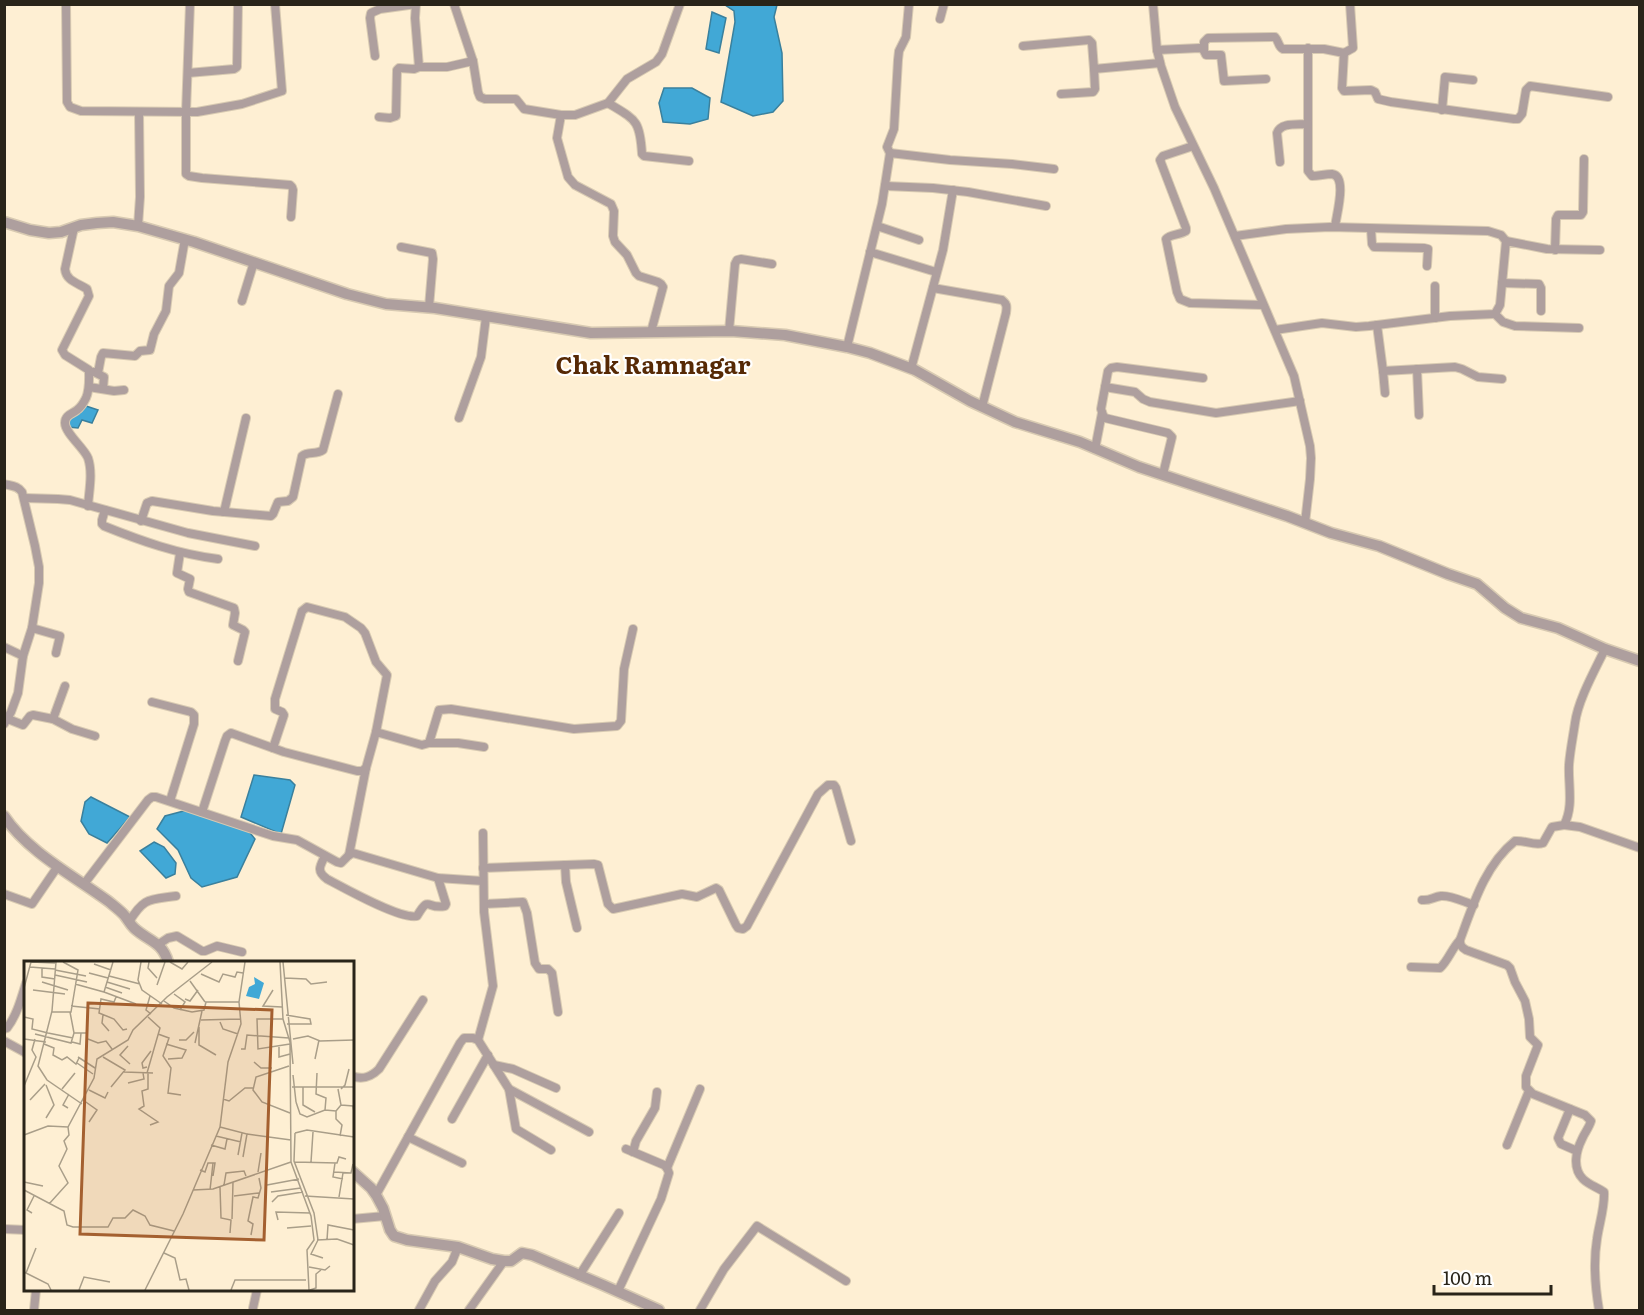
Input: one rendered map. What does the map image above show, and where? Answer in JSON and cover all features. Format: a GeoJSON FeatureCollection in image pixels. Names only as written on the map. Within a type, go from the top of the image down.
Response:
{"type":"FeatureCollection","features":[{"type":"Feature","properties":{"kind":"street"},"geometry":{"type":"LineString","coordinates":[[66,4],[68,102],[70,107],[81,111],[139,112],[209,110],[242,104],[282,91],[275,4]]}},
{"type":"Feature","properties":{"kind":"street"},"geometry":{"type":"LineString","coordinates":[[189,4],[186,174],[202,178],[290,185],[293,190],[291,217]]}},
{"type":"Feature","properties":{"kind":"street"},"geometry":{"type":"LineString","coordinates":[[188,73],[237,67],[238,4]]}},
{"type":"Feature","properties":{"kind":"street"},"geometry":{"type":"LineString","coordinates":[[375,56],[371,13],[380,9],[416,4],[419,67]]}},
{"type":"Feature","properties":{"kind":"street"},"geometry":{"type":"LineString","coordinates":[[454,4],[473,61],[478,92],[482,98],[516,99],[524,109],[561,115],[583,113],[608,103],[627,79],[657,62],[680,4]]}},
{"type":"Feature","properties":{"kind":"street"},"geometry":{"type":"LineString","coordinates":[[847,347],[885,186],[890,153],[887,147],[894,129],[899,51],[906,37],[909,4]]}},
{"type":"Feature","properties":{"kind":"street"},"geometry":{"type":"LineString","coordinates":[[939,19],[944,4]]}},
{"type":"Feature","properties":{"kind":"street"},"geometry":{"type":"LineString","coordinates":[[1153,4],[1157,50],[1175,107],[1214,188],[1294,376],[1311,458],[1305,523]]}},
{"type":"Feature","properties":{"kind":"street"},"geometry":{"type":"LineString","coordinates":[[1266,79],[1224,81],[1221,55],[1206,55],[1204,50],[1206,40],[1275,38],[1283,50],[1308,48],[1344,53],[1353,48],[1350,4]]}},
{"type":"Feature","properties":{"kind":"street"},"geometry":{"type":"LineString","coordinates":[[1023,46],[1091,40],[1095,89],[1093,92],[1061,94]]}},
{"type":"Feature","properties":{"kind":"street"},"geometry":{"type":"LineString","coordinates":[[1157,50],[1198,48],[1204,50]]}},
{"type":"Feature","properties":{"kind":"street"},"geometry":{"type":"LineString","coordinates":[[1308,48],[1308,171],[1317,176],[1335,175],[1340,182],[1335,227]]}},
{"type":"Feature","properties":{"kind":"street"},"geometry":{"type":"LineString","coordinates":[[1344,53],[1342,88],[1344,91],[1371,90],[1375,92],[1378,99],[1442,110],[1518,119],[1522,114],[1526,90],[1530,86],[1608,97]]}},
{"type":"Feature","properties":{"kind":"street"},"geometry":{"type":"LineString","coordinates":[[379,117],[396,116],[397,70],[399,68],[447,67],[473,61]]}},
{"type":"Feature","properties":{"kind":"street"},"geometry":{"type":"LineString","coordinates":[[1094,69],[1160,63]]}},
{"type":"Feature","properties":{"kind":"street"},"geometry":{"type":"LineString","coordinates":[[1442,110],[1445,77],[1473,80]]}},
{"type":"Feature","properties":{"kind":"street"},"geometry":{"type":"LineString","coordinates":[[608,103],[633,118],[637,123],[644,156],[689,161]]}},
{"type":"Feature","properties":{"kind":"street"},"geometry":{"type":"LineString","coordinates":[[138,226],[139,112]]}},
{"type":"Feature","properties":{"kind":"street"},"geometry":{"type":"LineString","coordinates":[[561,115],[557,138],[568,177],[575,184],[611,204],[614,211],[613,236],[615,242],[627,255],[639,276],[658,282],[663,287],[651,332]]}},
{"type":"Feature","properties":{"kind":"street"},"geometry":{"type":"LineString","coordinates":[[1280,162],[1276,133],[1278,129],[1281,126],[1308,124]]}},
{"type":"Feature","properties":{"kind":"street"},"geometry":{"type":"LineString","coordinates":[[1193,146],[1163,156],[1160,160],[1186,228],[1183,233],[1166,239],[1180,299],[1190,303],[1263,304]]}},
{"type":"Feature","properties":{"kind":"street"},"geometry":{"type":"LineString","coordinates":[[890,153],[1054,170]]}},
{"type":"Feature","properties":{"kind":"street"},"geometry":{"type":"LineString","coordinates":[[1555,250],[1557,217],[1581,215],[1583,212],[1584,159]]}},
{"type":"Feature","properties":{"kind":"street"},"geometry":{"type":"LineString","coordinates":[[885,186],[953,190],[1046,206]]}},
{"type":"Feature","properties":{"kind":"street"},"geometry":{"type":"LineString","coordinates":[[911,369],[947,231],[953,190]]}},
{"type":"Feature","properties":{"kind":"street"},"geometry":{"type":"LineString","coordinates":[[4,222],[49,233],[98,223],[113,222],[138,226],[376,303],[429,307],[591,333],[729,331],[785,335],[847,347],[911,369],[1015,422],[1080,442],[1140,467],[1331,533],[1379,546],[1477,584],[1521,618],[1574,634],[1605,649],[1640,661]]}},
{"type":"Feature","properties":{"kind":"street"},"geometry":{"type":"LineString","coordinates":[[877,226],[920,240]]}},
{"type":"Feature","properties":{"kind":"street"},"geometry":{"type":"LineString","coordinates":[[1235,236],[1286,229],[1335,227],[1488,231],[1501,235],[1506,241],[1555,250],[1600,250]]}},
{"type":"Feature","properties":{"kind":"street"},"geometry":{"type":"LineString","coordinates":[[74,228],[65,269],[66,274],[68,278],[87,289],[89,293],[62,350],[65,355],[104,377],[102,389]]}},
{"type":"Feature","properties":{"kind":"street"},"geometry":{"type":"LineString","coordinates":[[1371,229],[1374,247],[1428,249],[1427,266]]}},
{"type":"Feature","properties":{"kind":"street"},"geometry":{"type":"LineString","coordinates":[[88,506],[91,473],[88,460],[86,453],[65,423],[68,415],[82,405],[94,372],[104,353],[133,356],[140,351],[150,350],[154,334],[166,311],[169,286],[179,273],[185,240]]}},
{"type":"Feature","properties":{"kind":"street"},"geometry":{"type":"LineString","coordinates":[[1495,314],[1500,305],[1506,241]]}},
{"type":"Feature","properties":{"kind":"street"},"geometry":{"type":"LineString","coordinates":[[401,247],[432,253],[434,259],[429,307]]}},
{"type":"Feature","properties":{"kind":"street"},"geometry":{"type":"LineString","coordinates":[[870,252],[936,272]]}},
{"type":"Feature","properties":{"kind":"street"},"geometry":{"type":"LineString","coordinates":[[729,331],[737,260],[772,264]]}},
{"type":"Feature","properties":{"kind":"street"},"geometry":{"type":"LineString","coordinates":[[242,301],[254,262]]}},
{"type":"Feature","properties":{"kind":"street"},"geometry":{"type":"LineString","coordinates":[[1502,283],[1539,284],[1541,311]]}},
{"type":"Feature","properties":{"kind":"street"},"geometry":{"type":"LineString","coordinates":[[1435,286],[1435,318]]}},
{"type":"Feature","properties":{"kind":"street"},"geometry":{"type":"LineString","coordinates":[[933,288],[1002,300],[1006,303],[1006,313],[982,407]]}},
{"type":"Feature","properties":{"kind":"street"},"geometry":{"type":"LineString","coordinates":[[1275,330],[1322,324],[1356,327],[1495,314],[1503,322],[1515,326],[1579,328]]}},
{"type":"Feature","properties":{"kind":"street"},"geometry":{"type":"LineString","coordinates":[[459,418],[481,357],[486,317]]}},
{"type":"Feature","properties":{"kind":"street"},"geometry":{"type":"LineString","coordinates":[[1377,325],[1385,393]]}},
{"type":"Feature","properties":{"kind":"street"},"geometry":{"type":"LineString","coordinates":[[1383,371],[1455,367],[1478,377],[1502,379]]}},
{"type":"Feature","properties":{"kind":"street"},"geometry":{"type":"LineString","coordinates":[[1095,449],[1108,371],[1111,368],[1203,378]]}},
{"type":"Feature","properties":{"kind":"street"},"geometry":{"type":"LineString","coordinates":[[1417,369],[1419,415]]}},
{"type":"Feature","properties":{"kind":"street"},"geometry":{"type":"LineString","coordinates":[[89,387],[124,390]]}},
{"type":"Feature","properties":{"kind":"street"},"geometry":{"type":"LineString","coordinates":[[1105,387],[1135,392],[1150,402],[1216,413],[1300,401]]}},
{"type":"Feature","properties":{"kind":"street"},"geometry":{"type":"LineString","coordinates":[[141,521],[147,503],[152,501],[224,512],[271,516],[278,502],[291,500],[302,456],[308,453],[319,453],[325,446],[338,394]]}},
{"type":"Feature","properties":{"kind":"street"},"geometry":{"type":"LineString","coordinates":[[1102,414],[1109,420],[1171,434],[1172,439],[1163,474]]}},
{"type":"Feature","properties":{"kind":"street"},"geometry":{"type":"LineString","coordinates":[[224,512],[246,418]]}},
{"type":"Feature","properties":{"kind":"street"},"geometry":{"type":"LineString","coordinates":[[4,484],[20,488],[24,498],[39,576],[32,628],[23,656],[18,693],[6,722],[23,725],[31,715],[53,719],[72,729],[94,736]]}},
{"type":"Feature","properties":{"kind":"street"},"geometry":{"type":"LineString","coordinates":[[24,498],[58,499],[202,537],[255,546]]}},
{"type":"Feature","properties":{"kind":"street"},"geometry":{"type":"LineString","coordinates":[[105,510],[102,520],[104,526],[180,553],[218,559]]}},
{"type":"Feature","properties":{"kind":"street"},"geometry":{"type":"LineString","coordinates":[[180,553],[177,573],[189,579],[189,592],[234,608],[236,613],[233,626],[245,632],[238,661]]}},
{"type":"Feature","properties":{"kind":"street"},"geometry":{"type":"LineString","coordinates":[[273,748],[284,715],[275,709],[275,699],[302,611],[307,607],[355,622],[365,633],[376,662],[387,675],[349,855]]}},
{"type":"Feature","properties":{"kind":"street"},"geometry":{"type":"LineString","coordinates":[[32,628],[60,636],[56,653]]}},
{"type":"Feature","properties":{"kind":"street"},"geometry":{"type":"LineString","coordinates":[[429,743],[439,710],[451,709],[574,729],[620,724],[624,669],[633,629]]}},
{"type":"Feature","properties":{"kind":"street"},"geometry":{"type":"LineString","coordinates":[[4,647],[23,656]]}},
{"type":"Feature","properties":{"kind":"street"},"geometry":{"type":"LineString","coordinates":[[1564,825],[1569,812],[1569,764],[1575,722],[1586,690],[1605,649]]}},
{"type":"Feature","properties":{"kind":"street"},"geometry":{"type":"LineString","coordinates":[[53,719],[65,686]]}},
{"type":"Feature","properties":{"kind":"street"},"geometry":{"type":"LineString","coordinates":[[152,702],[191,712],[194,715],[194,724],[170,801]]}},
{"type":"Feature","properties":{"kind":"street"},"geometry":{"type":"LineString","coordinates":[[376,732],[422,745],[458,743],[484,747]]}},
{"type":"Feature","properties":{"kind":"street"},"geometry":{"type":"LineString","coordinates":[[202,812],[227,736],[231,733],[346,770],[362,771],[366,768]]}},
{"type":"Feature","properties":{"kind":"street"},"geometry":{"type":"LineString","coordinates":[[483,868],[590,864],[598,866],[608,904],[613,909],[682,894],[697,897],[716,888],[723,897],[736,925],[743,929],[747,926],[818,795],[828,785],[832,784],[836,788],[851,841]]}},
{"type":"Feature","properties":{"kind":"street"},"geometry":{"type":"LineString","coordinates":[[84,884],[152,797],[273,836],[297,840],[341,863],[353,853],[438,878],[483,882]]}},
{"type":"Feature","properties":{"kind":"street"},"geometry":{"type":"LineString","coordinates":[[4,816],[13,829],[58,866],[117,909],[134,929],[159,944],[168,961]]}},
{"type":"Feature","properties":{"kind":"street"},"geometry":{"type":"LineString","coordinates":[[1599,1311],[1596,1290],[1596,1243],[1604,1192],[1581,1177],[1577,1165],[1577,1150],[1591,1121],[1585,1115],[1529,1091],[1526,1087],[1525,1080],[1538,1046],[1530,1037],[1524,997],[1508,965],[1462,948],[1461,940],[1473,905],[1491,869],[1509,846],[1515,842],[1544,843],[1552,827],[1564,825],[1581,827],[1640,848]]}},
{"type":"Feature","properties":{"kind":"street"},"geometry":{"type":"LineString","coordinates":[[478,1040],[493,986],[484,904],[483,833]]}},
{"type":"Feature","properties":{"kind":"street"},"geometry":{"type":"LineString","coordinates":[[325,856],[320,871],[321,875],[385,907],[411,917],[417,916],[426,904],[442,908],[445,906],[438,878]]}},
{"type":"Feature","properties":{"kind":"street"},"geometry":{"type":"LineString","coordinates":[[565,865],[566,882],[577,928]]}},
{"type":"Feature","properties":{"kind":"street"},"geometry":{"type":"LineString","coordinates":[[4,894],[32,904],[58,866]]}},
{"type":"Feature","properties":{"kind":"street"},"geometry":{"type":"LineString","coordinates":[[129,922],[141,904],[152,899],[176,896]]}},
{"type":"Feature","properties":{"kind":"street"},"geometry":{"type":"LineString","coordinates":[[1422,900],[1429,901],[1447,896],[1473,905]]}},
{"type":"Feature","properties":{"kind":"street"},"geometry":{"type":"LineString","coordinates":[[484,904],[523,902],[527,913],[535,963],[539,969],[548,969],[552,973],[558,1012]]}},
{"type":"Feature","properties":{"kind":"street"},"geometry":{"type":"LineString","coordinates":[[159,944],[168,938],[177,936],[205,951],[217,946],[242,952]]}},
{"type":"Feature","properties":{"kind":"street"},"geometry":{"type":"LineString","coordinates":[[1411,967],[1440,968],[1461,940]]}},
{"type":"Feature","properties":{"kind":"street"},"geometry":{"type":"LineString","coordinates":[[4,1029],[13,1019],[24,991]]}},
{"type":"Feature","properties":{"kind":"street"},"geometry":{"type":"LineString","coordinates":[[354,1076],[364,1078],[379,1069],[423,999]]}},
{"type":"Feature","properties":{"kind":"street"},"geometry":{"type":"LineString","coordinates":[[376,1195],[464,1038],[478,1040],[508,1089],[516,1129],[551,1150]]}},
{"type":"Feature","properties":{"kind":"street"},"geometry":{"type":"LineString","coordinates":[[4,1041],[24,1052]]}},
{"type":"Feature","properties":{"kind":"street"},"geometry":{"type":"LineString","coordinates":[[452,1119],[488,1055]]}},
{"type":"Feature","properties":{"kind":"street"},"geometry":{"type":"LineString","coordinates":[[494,1065],[513,1069],[556,1088]]}},
{"type":"Feature","properties":{"kind":"street"},"geometry":{"type":"LineString","coordinates":[[508,1089],[589,1132]]}},
{"type":"Feature","properties":{"kind":"street"},"geometry":{"type":"LineString","coordinates":[[667,1168],[700,1089]]}},
{"type":"Feature","properties":{"kind":"street"},"geometry":{"type":"LineString","coordinates":[[1507,1145],[1529,1091]]}},
{"type":"Feature","properties":{"kind":"street"},"geometry":{"type":"LineString","coordinates":[[618,1291],[668,1180],[669,1173],[664,1165],[630,1150],[655,1108],[657,1092]]}},
{"type":"Feature","properties":{"kind":"street"},"geometry":{"type":"LineString","coordinates":[[1570,1109],[1558,1137],[1561,1144],[1577,1150]]}},
{"type":"Feature","properties":{"kind":"street"},"geometry":{"type":"LineString","coordinates":[[408,1137],[462,1163]]}},
{"type":"Feature","properties":{"kind":"street"},"geometry":{"type":"LineString","coordinates":[[354,1173],[376,1195],[394,1236],[458,1247],[504,1261],[511,1261],[522,1253],[532,1255],[659,1311]]}},
{"type":"Feature","properties":{"kind":"street"},"geometry":{"type":"LineString","coordinates":[[579,1275],[619,1213]]}},
{"type":"Feature","properties":{"kind":"street"},"geometry":{"type":"LineString","coordinates":[[354,1219],[385,1216]]}},
{"type":"Feature","properties":{"kind":"street"},"geometry":{"type":"LineString","coordinates":[[700,1311],[724,1269],[756,1226],[846,1281]]}},
{"type":"Feature","properties":{"kind":"street"},"geometry":{"type":"LineString","coordinates":[[4,1229],[24,1230]]}},
{"type":"Feature","properties":{"kind":"street"},"geometry":{"type":"LineString","coordinates":[[419,1311],[435,1281],[452,1262],[458,1247]]}},
{"type":"Feature","properties":{"kind":"street"},"geometry":{"type":"LineString","coordinates":[[469,1311],[504,1261]]}},
{"type":"Feature","properties":{"kind":"street"},"geometry":{"type":"LineString","coordinates":[[34,1311],[36,1291]]}},
{"type":"Feature","properties":{"kind":"street"},"geometry":{"type":"LineString","coordinates":[[253,1308],[257,1291]]}},
{"type":"Feature","properties":{"kind":"water"},"geometry":{"type":"Polygon","coordinates":[[[725,5],[777,5],[774,17],[782,53],[783,101],[773,112],[753,116],[721,102],[735,22],[734,11],[725,5]]]}},
{"type":"Feature","properties":{"kind":"water"},"geometry":{"type":"Polygon","coordinates":[[[712,12],[726,18],[719,53],[706,49],[712,12]]]}},
{"type":"Feature","properties":{"kind":"water"},"geometry":{"type":"Polygon","coordinates":[[[664,88],[692,88],[710,98],[708,119],[690,124],[663,122],[659,103],[664,88]]]}},
{"type":"Feature","properties":{"kind":"water"},"geometry":{"type":"Polygon","coordinates":[[[83,405],[98,410],[92,423],[82,420],[78,428],[68,427],[68,417],[80,413],[83,405]]]}},
{"type":"Feature","properties":{"kind":"water"},"geometry":{"type":"Polygon","coordinates":[[[254,775],[290,780],[295,785],[281,834],[241,817],[254,775]]]}},
{"type":"Feature","properties":{"kind":"water"},"geometry":{"type":"Polygon","coordinates":[[[91,797],[130,817],[107,843],[89,834],[81,821],[85,802],[91,797]]]}},
{"type":"Feature","properties":{"kind":"water"},"geometry":{"type":"Polygon","coordinates":[[[191,809],[247,829],[255,839],[237,877],[202,887],[191,878],[178,850],[157,829],[165,816],[191,809]]]}},
{"type":"Feature","properties":{"kind":"water"},"geometry":{"type":"Polygon","coordinates":[[[154,842],[164,847],[176,863],[175,874],[166,878],[140,851],[154,842]]]}},
{"type":"Feature","properties":{"kind":"district","name":"Chak Ramnagar"},"geometry":{"type":"Point","coordinates":[653,366]}}]}
